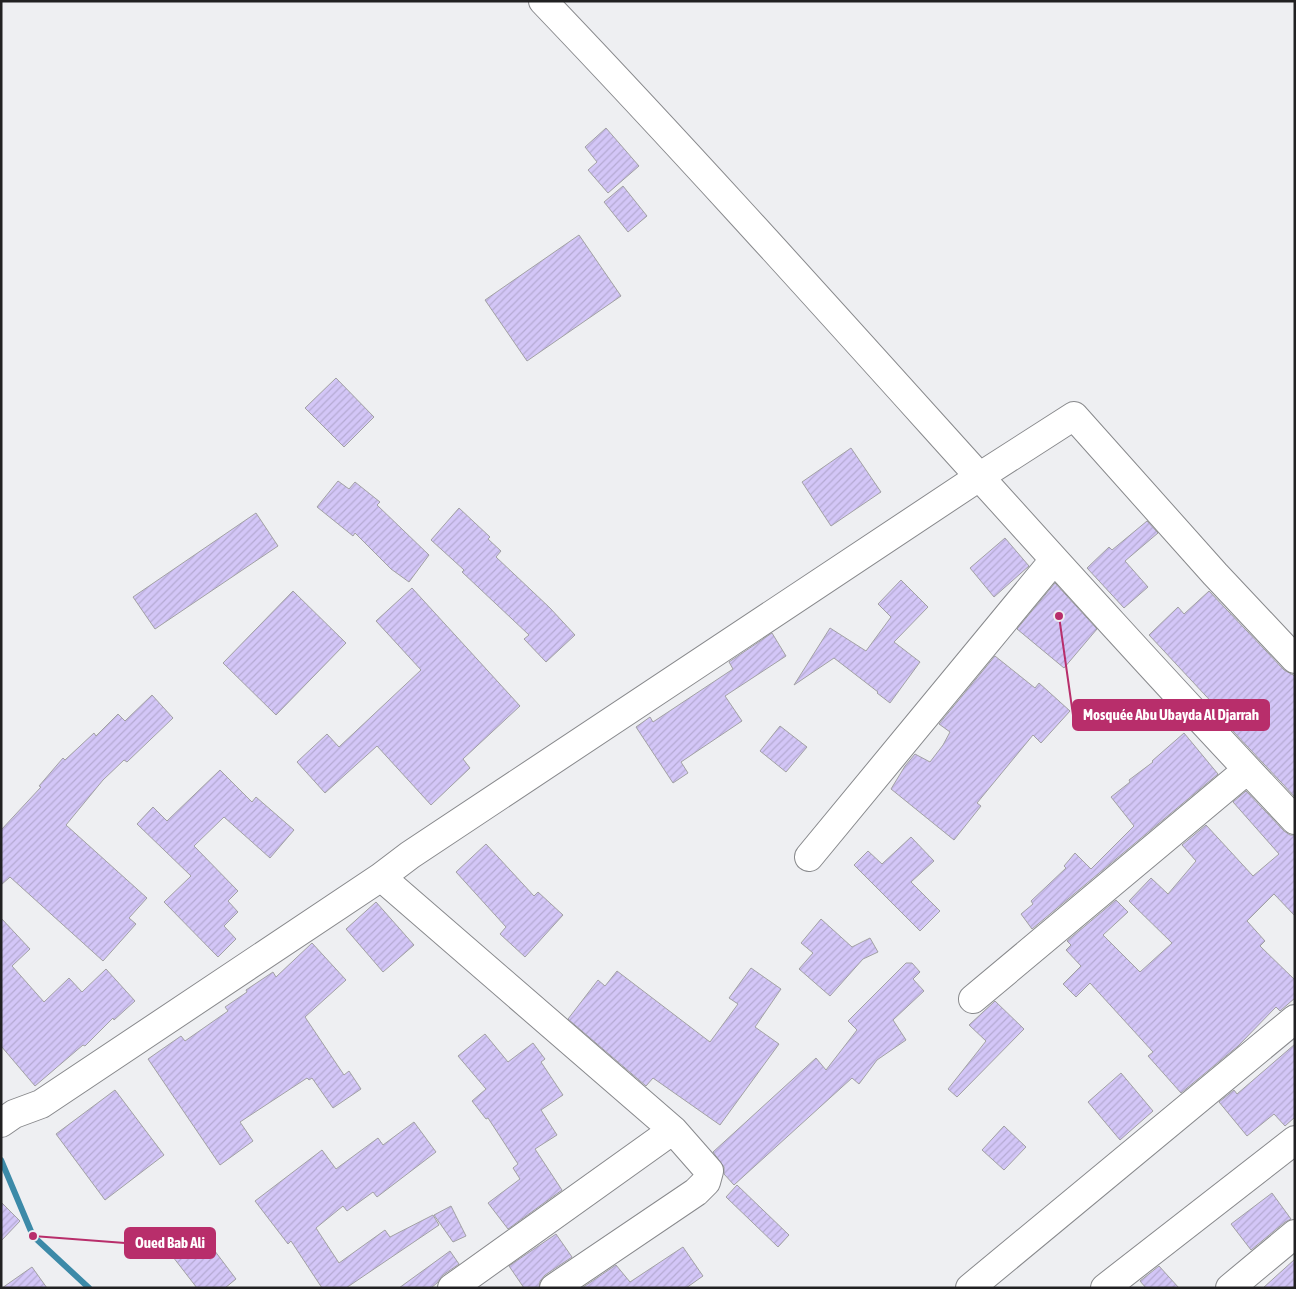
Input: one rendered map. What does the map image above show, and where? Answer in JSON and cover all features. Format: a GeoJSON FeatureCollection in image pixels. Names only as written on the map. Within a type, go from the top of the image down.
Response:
{"type":"FeatureCollection","features":[{"type":"Feature","properties":{"kind":"street"},"geometry":{"type":"LineString","coordinates":[[543,1],[624,86],[1054,560],[1295,820]]}},
{"type":"Feature","properties":{"kind":"street"},"geometry":{"type":"LineString","coordinates":[[8,1118],[41,1104],[410,855],[979,477],[1074,416],[1208,567],[1295,658]]}},
{"type":"Feature","properties":{"kind":"street"},"geometry":{"type":"LineString","coordinates":[[809,857],[1054,560]]}},
{"type":"Feature","properties":{"kind":"street"},"geometry":{"type":"LineString","coordinates":[[974,999],[1247,770]]}},
{"type":"Feature","properties":{"kind":"street"},"geometry":{"type":"LineString","coordinates":[[381,876],[673,1130],[709,1171],[706,1182],[696,1192],[554,1288]]}},
{"type":"Feature","properties":{"kind":"street"},"geometry":{"type":"LineString","coordinates":[[970,1288],[1295,1019]]}},
{"type":"Feature","properties":{"kind":"street"},"geometry":{"type":"LineString","coordinates":[[452,1288],[673,1130]]}},
{"type":"Feature","properties":{"kind":"street"},"geometry":{"type":"LineString","coordinates":[[1105,1288],[1295,1140]]}},
{"type":"Feature","properties":{"kind":"street"},"geometry":{"type":"LineString","coordinates":[[1230,1288],[1295,1234]]}},
{"type":"Feature","properties":{"kind":"building"},"geometry":{"type":"Polygon","coordinates":[[[606,128],[639,166],[608,193],[588,170],[597,162],[585,147],[606,128]]]}},
{"type":"Feature","properties":{"kind":"building"},"geometry":{"type":"Polygon","coordinates":[[[623,186],[647,216],[628,232],[604,202],[623,186]]]}},
{"type":"Feature","properties":{"kind":"building"},"geometry":{"type":"Polygon","coordinates":[[[579,235],[621,296],[527,361],[485,300],[579,235]]]}},
{"type":"Feature","properties":{"kind":"building"},"geometry":{"type":"Polygon","coordinates":[[[336,378],[374,417],[344,447],[305,408],[336,378]]]}},
{"type":"Feature","properties":{"kind":"building"},"geometry":{"type":"Polygon","coordinates":[[[851,448],[881,492],[831,526],[802,482],[851,448]]]}},
{"type":"Feature","properties":{"kind":"building"},"geometry":{"type":"Polygon","coordinates":[[[338,481],[349,489],[355,482],[380,502],[377,505],[429,555],[409,582],[391,569],[355,533],[353,536],[317,507],[338,481]]]}},
{"type":"Feature","properties":{"kind":"building"},"geometry":{"type":"Polygon","coordinates":[[[459,508],[490,537],[488,539],[501,551],[496,557],[550,608],[575,635],[546,662],[524,639],[529,635],[431,540],[459,508]]]}},
{"type":"Feature","properties":{"kind":"building"},"geometry":{"type":"Polygon","coordinates":[[[256,513],[278,546],[155,629],[133,597],[256,513]]]}},
{"type":"Feature","properties":{"kind":"building"},"geometry":{"type":"Polygon","coordinates":[[[1147,521],[1158,533],[1125,561],[1148,587],[1124,608],[1087,568],[1109,547],[1112,550],[1147,521]]]}},
{"type":"Feature","properties":{"kind":"building"},"geometry":{"type":"Polygon","coordinates":[[[1005,538],[1029,566],[994,597],[970,568],[1005,538]]]}},
{"type":"Feature","properties":{"kind":"building"},"geometry":{"type":"Polygon","coordinates":[[[901,580],[928,607],[894,642],[920,662],[890,703],[834,658],[794,685],[830,628],[866,651],[891,617],[878,604],[901,580]]]}},
{"type":"Feature","properties":{"kind":"building"},"geometry":{"type":"Polygon","coordinates":[[[1055,583],[1097,629],[1064,668],[1017,629],[1055,583]]]}},
{"type":"Feature","properties":{"kind":"building"},"geometry":{"type":"Polygon","coordinates":[[[412,588],[520,706],[463,759],[470,768],[431,805],[377,746],[325,793],[297,762],[327,734],[339,747],[421,670],[376,621],[412,588]]]}},
{"type":"Feature","properties":{"kind":"building"},"geometry":{"type":"Polygon","coordinates":[[[293,591],[346,643],[276,715],[223,663],[293,591]]]}},
{"type":"Feature","properties":{"kind":"building"},"geometry":{"type":"Polygon","coordinates":[[[1209,591],[1284,670],[1295,676],[1295,797],[1216,713],[1219,710],[1149,635],[1178,607],[1184,614],[1209,591]]]}},
{"type":"Feature","properties":{"kind":"building"},"geometry":{"type":"Polygon","coordinates":[[[772,633],[786,656],[725,696],[742,721],[681,762],[688,773],[673,783],[636,727],[650,717],[653,722],[733,669],[729,662],[772,633]]]}},
{"type":"Feature","properties":{"kind":"building"},"geometry":{"type":"Polygon","coordinates":[[[995,656],[1035,688],[1039,683],[1070,711],[1041,743],[1033,735],[977,803],[981,806],[954,840],[891,789],[915,754],[930,762],[950,732],[939,724],[995,656]]]}},
{"type":"Feature","properties":{"kind":"building"},"geometry":{"type":"Polygon","coordinates":[[[152,695],[173,718],[127,762],[124,760],[103,780],[66,825],[147,898],[129,918],[136,924],[103,961],[10,877],[1,885],[1,830],[41,787],[39,786],[63,758],[65,760],[94,733],[96,736],[118,714],[125,721],[152,695]]]}},
{"type":"Feature","properties":{"kind":"building"},"geometry":{"type":"Polygon","coordinates":[[[780,726],[807,747],[786,772],[760,751],[780,726]]]}},
{"type":"Feature","properties":{"kind":"building"},"geometry":{"type":"Polygon","coordinates":[[[1184,733],[1218,774],[1032,929],[1021,914],[1033,904],[1031,901],[1066,868],[1064,866],[1075,853],[1091,869],[1134,826],[1111,797],[1184,733]]]}},
{"type":"Feature","properties":{"kind":"building"},"geometry":{"type":"Polygon","coordinates":[[[220,770],[252,802],[256,797],[294,830],[270,858],[224,817],[194,846],[238,891],[228,901],[238,912],[224,926],[236,939],[218,957],[164,902],[191,876],[137,824],[153,807],[167,821],[220,770]]]}},
{"type":"Feature","properties":{"kind":"building"},"geometry":{"type":"Polygon","coordinates":[[[1246,791],[1284,831],[1290,835],[1295,835],[1295,916],[1274,894],[1247,921],[1265,941],[1260,946],[1295,980],[1295,998],[1280,1011],[1276,1007],[1238,1046],[1181,1093],[1148,1056],[1153,1052],[1090,983],[1076,997],[1063,984],[1081,966],[1066,950],[1071,945],[1067,941],[1116,900],[1128,912],[1103,935],[1140,972],[1172,943],[1129,901],[1151,878],[1168,894],[1196,861],[1182,845],[1206,825],[1253,876],[1279,854],[1233,802],[1246,791]]]}},
{"type":"Feature","properties":{"kind":"building"},"geometry":{"type":"Polygon","coordinates":[[[911,837],[934,861],[911,882],[940,911],[920,931],[854,865],[868,851],[882,864],[911,837]]]}},
{"type":"Feature","properties":{"kind":"building"},"geometry":{"type":"Polygon","coordinates":[[[486,844],[534,896],[538,892],[563,915],[525,957],[500,934],[506,927],[456,872],[486,844]]]}},
{"type":"Feature","properties":{"kind":"building"},"geometry":{"type":"Polygon","coordinates":[[[376,902],[414,945],[383,972],[346,929],[376,902]]]}},
{"type":"Feature","properties":{"kind":"building"},"geometry":{"type":"Polygon","coordinates":[[[1,918],[30,949],[12,966],[44,1002],[69,978],[82,992],[106,969],[135,1001],[114,1020],[113,1018],[85,1046],[83,1045],[35,1086],[1,1046],[1,918]]]}},
{"type":"Feature","properties":{"kind":"building"},"geometry":{"type":"Polygon","coordinates":[[[821,919],[852,947],[870,938],[878,952],[863,959],[830,996],[799,969],[813,953],[801,943],[821,919]]]}},
{"type":"Feature","properties":{"kind":"building"},"geometry":{"type":"Polygon","coordinates":[[[312,943],[346,980],[305,1017],[344,1075],[349,1071],[361,1089],[333,1108],[312,1078],[309,1080],[307,1078],[240,1122],[253,1141],[220,1165],[148,1059],[181,1036],[185,1041],[228,1011],[225,1007],[247,992],[246,990],[273,972],[276,977],[312,943]]]}},
{"type":"Feature","properties":{"kind":"building"},"geometry":{"type":"Polygon","coordinates":[[[906,963],[912,963],[920,972],[913,979],[924,991],[893,1020],[906,1040],[877,1060],[859,1084],[852,1078],[734,1185],[724,1174],[724,1167],[713,1152],[816,1058],[826,1070],[857,1030],[848,1021],[906,963]]]}},
{"type":"Feature","properties":{"kind":"building"},"geometry":{"type":"Polygon","coordinates":[[[751,968],[781,989],[755,1027],[779,1044],[720,1125],[653,1078],[646,1086],[568,1019],[598,980],[605,986],[617,971],[710,1042],[738,1004],[729,998],[751,968]]]}},
{"type":"Feature","properties":{"kind":"building"},"geometry":{"type":"Polygon","coordinates":[[[995,1001],[1024,1029],[957,1097],[948,1089],[986,1041],[969,1025],[995,1001]]]}},
{"type":"Feature","properties":{"kind":"building"},"geometry":{"type":"Polygon","coordinates":[[[485,1034],[508,1062],[533,1043],[545,1059],[541,1062],[563,1095],[541,1110],[557,1135],[535,1149],[562,1190],[508,1229],[488,1203],[520,1179],[513,1168],[518,1164],[488,1118],[486,1119],[472,1101],[486,1089],[458,1056],[485,1034]]]}},
{"type":"Feature","properties":{"kind":"building"},"geometry":{"type":"Polygon","coordinates":[[[1295,1044],[1295,1117],[1285,1126],[1274,1114],[1247,1136],[1219,1102],[1234,1090],[1237,1094],[1295,1044]]]}},
{"type":"Feature","properties":{"kind":"building"},"geometry":{"type":"Polygon","coordinates":[[[1121,1073],[1153,1111],[1120,1140],[1088,1102],[1121,1073]]]}},
{"type":"Feature","properties":{"kind":"building"},"geometry":{"type":"Polygon","coordinates":[[[115,1090],[164,1155],[105,1200],[56,1134],[115,1090]]]}},
{"type":"Feature","properties":{"kind":"building"},"geometry":{"type":"Polygon","coordinates":[[[414,1122],[436,1152],[377,1197],[373,1192],[347,1211],[343,1206],[316,1228],[339,1263],[385,1230],[390,1237],[433,1215],[439,1225],[346,1288],[322,1288],[291,1241],[288,1244],[255,1201],[322,1150],[336,1169],[378,1138],[383,1145],[414,1122]]]}},
{"type":"Feature","properties":{"kind":"building"},"geometry":{"type":"Polygon","coordinates":[[[1004,1126],[1026,1147],[1004,1170],[982,1150],[1004,1126]]]}},
{"type":"Feature","properties":{"kind":"building"},"geometry":{"type":"Polygon","coordinates":[[[737,1185],[789,1235],[778,1247],[726,1197],[737,1185]]]}},
{"type":"Feature","properties":{"kind":"building"},"geometry":{"type":"Polygon","coordinates":[[[1272,1193],[1291,1219],[1251,1250],[1231,1224],[1272,1193]]]}},
{"type":"Feature","properties":{"kind":"building"},"geometry":{"type":"Polygon","coordinates":[[[1,1202],[20,1221],[1,1241],[1,1202]]]}},
{"type":"Feature","properties":{"kind":"building"},"geometry":{"type":"Polygon","coordinates":[[[451,1206],[466,1236],[453,1242],[434,1215],[451,1206]]]}},
{"type":"Feature","properties":{"kind":"building"},"geometry":{"type":"Polygon","coordinates":[[[202,1234],[236,1279],[225,1288],[197,1288],[173,1257],[202,1234]]]}},
{"type":"Feature","properties":{"kind":"building"},"geometry":{"type":"Polygon","coordinates":[[[556,1234],[572,1257],[545,1275],[540,1281],[539,1288],[524,1288],[509,1266],[556,1234]]]}},
{"type":"Feature","properties":{"kind":"building"},"geometry":{"type":"Polygon","coordinates":[[[683,1247],[703,1276],[686,1288],[582,1288],[616,1265],[630,1282],[683,1247]]]}},
{"type":"Feature","properties":{"kind":"building"},"geometry":{"type":"Polygon","coordinates":[[[450,1251],[459,1264],[443,1275],[431,1288],[399,1288],[450,1251]]]}},
{"type":"Feature","properties":{"kind":"building"},"geometry":{"type":"Polygon","coordinates":[[[1295,1259],[1295,1288],[1263,1288],[1295,1259]]]}},
{"type":"Feature","properties":{"kind":"building"},"geometry":{"type":"Polygon","coordinates":[[[1159,1266],[1179,1288],[1146,1288],[1140,1281],[1159,1266]]]}},
{"type":"Feature","properties":{"kind":"building"},"geometry":{"type":"Polygon","coordinates":[[[32,1267],[47,1288],[2,1288],[32,1267]]]}},
{"type":"Feature","properties":{"kind":"waterway"},"geometry":{"type":"LineString","coordinates":[[1,1160],[33,1236],[89,1288]]}},
{"type":"Feature","properties":{"kind":"place","name":"Mosquée Abu Ubayda Al Djarrah"},"geometry":{"type":"Point","coordinates":[1059,616]}},
{"type":"Feature","properties":{"kind":"place","name":"Oued Bab Ali"},"geometry":{"type":"Point","coordinates":[33,1236]}}]}
